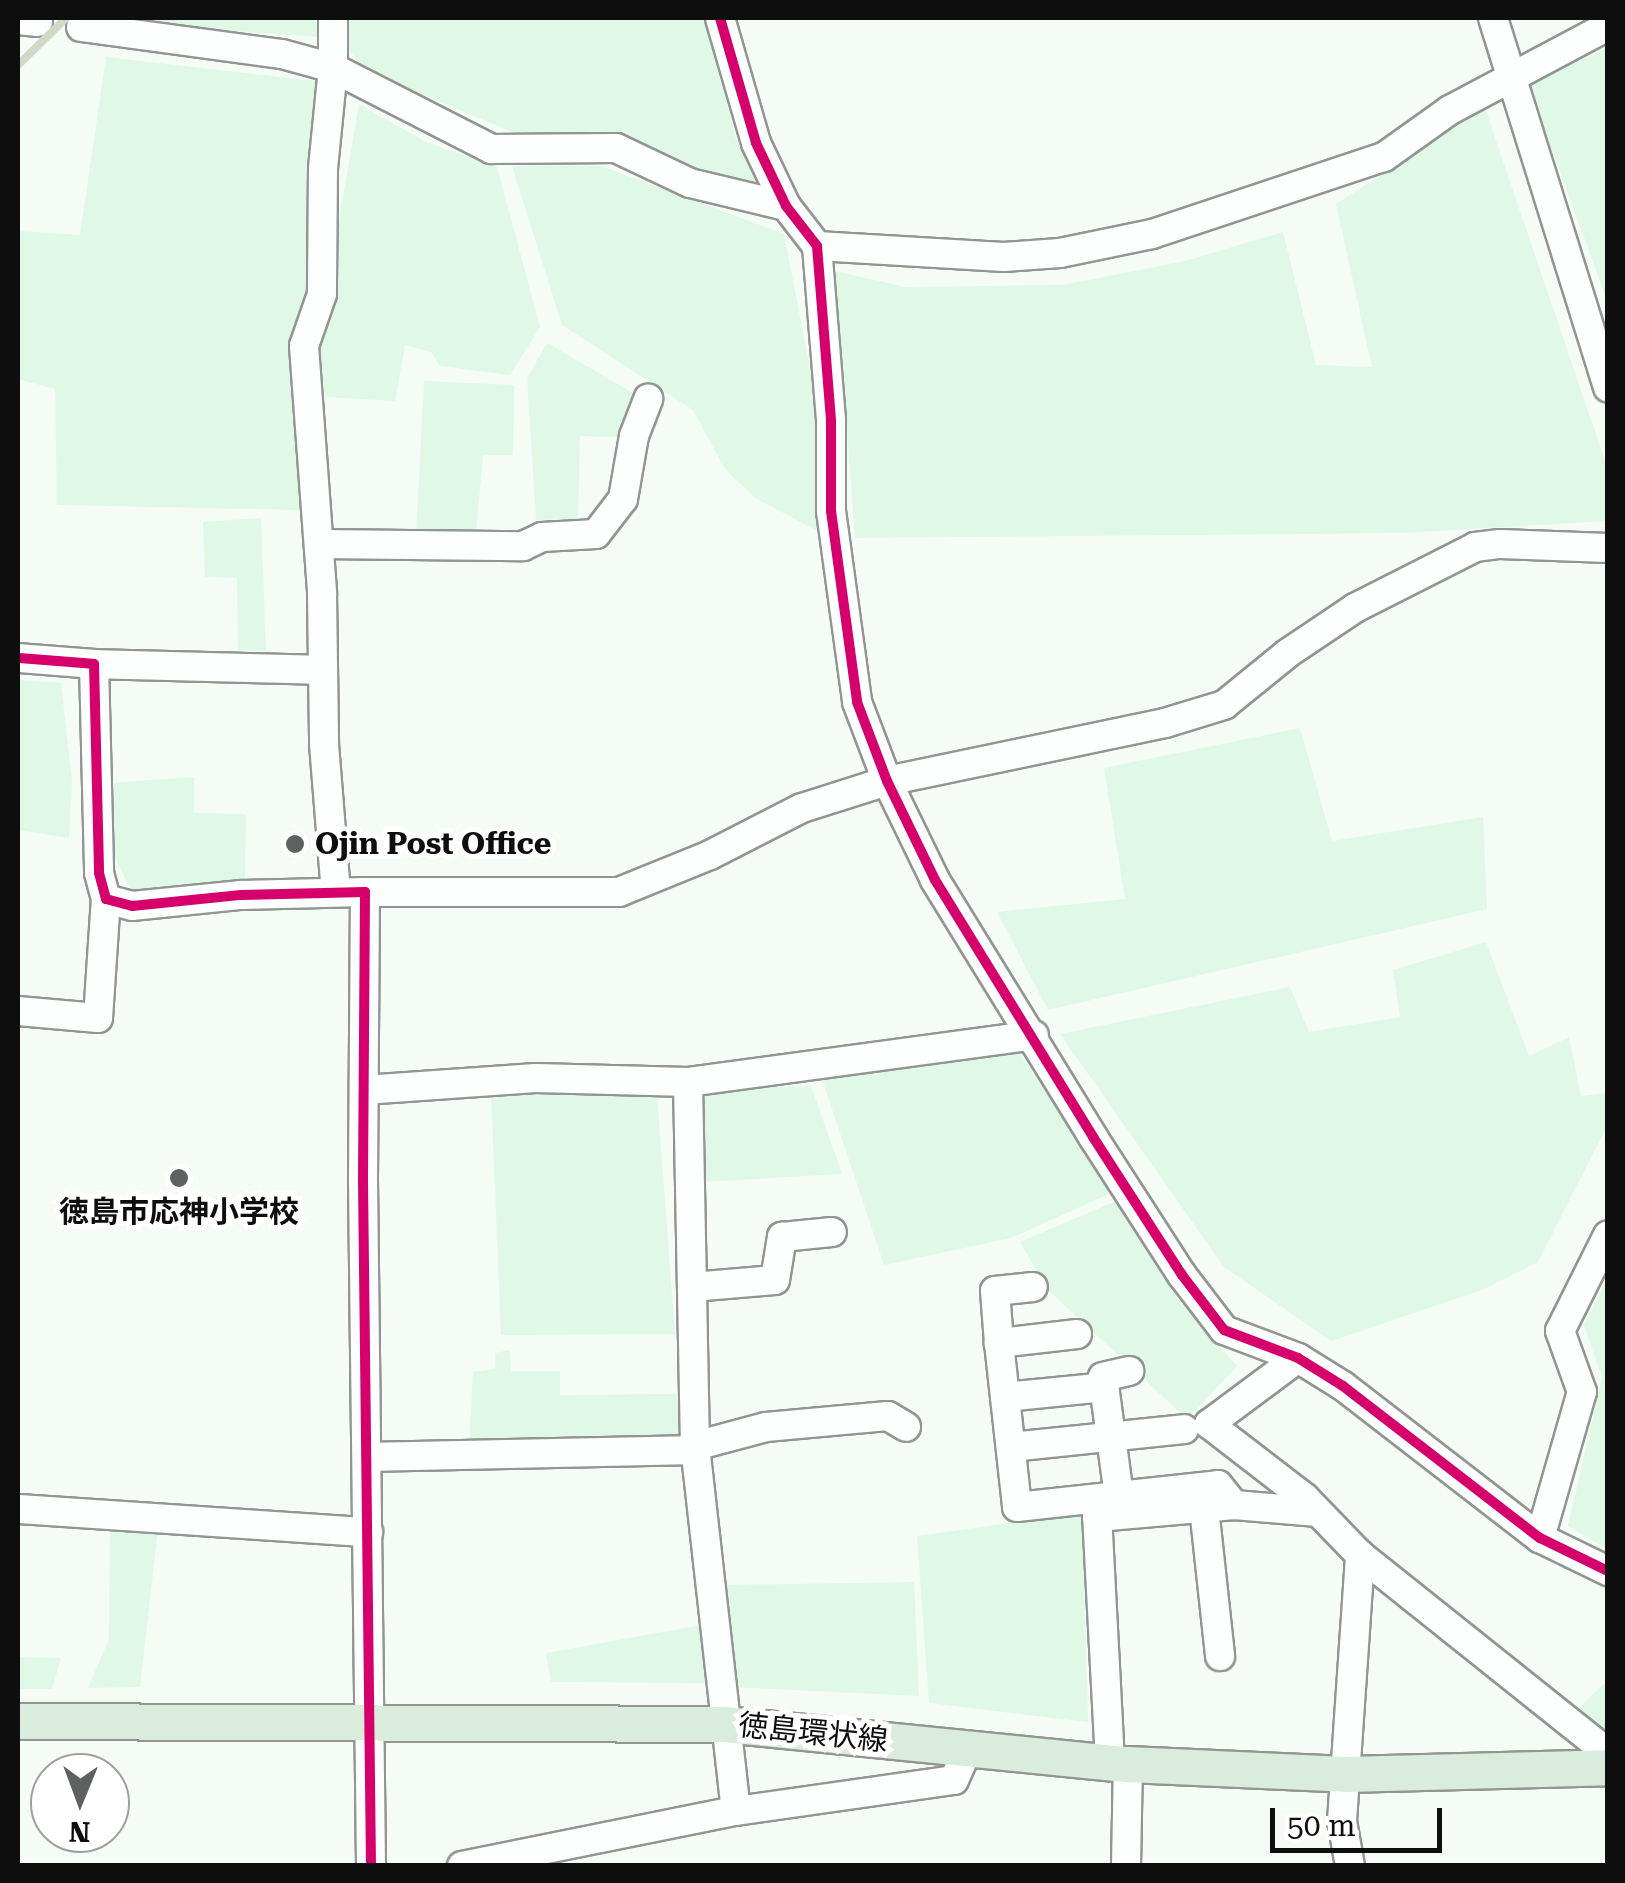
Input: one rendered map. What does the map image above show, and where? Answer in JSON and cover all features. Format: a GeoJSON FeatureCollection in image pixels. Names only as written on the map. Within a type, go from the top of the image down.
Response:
{"type":"FeatureCollection","features":[{"type":"Feature","properties":{"kind":"main road","name":"徳島環状線"},"geometry":{"type":"LineString","coordinates":[[18,1721],[724,1724],[1119,1763],[1346,1774],[1608,1768]]}},
{"type":"Feature","properties":{"kind":"street"},"geometry":{"type":"LineString","coordinates":[[334,18],[323,169],[322,294],[304,346],[319,544],[336,892]]}},
{"type":"Feature","properties":{"kind":"street"},"geometry":{"type":"LineString","coordinates":[[720,18],[756,144],[786,206],[817,246],[831,420],[831,511],[857,702],[887,782],[935,880],[1182,1275],[1224,1330],[1298,1358],[1343,1386],[1540,1538],[1608,1571]]}},
{"type":"Feature","properties":{"kind":"street"},"geometry":{"type":"LineString","coordinates":[[1493,18],[1606,379]]}},
{"type":"Feature","properties":{"kind":"street"},"geometry":{"type":"LineString","coordinates":[[817,246],[1004,257],[1060,253],[1152,234],[1384,158],[1450,110],[1608,26]]}},
{"type":"Feature","properties":{"kind":"street"},"geometry":{"type":"LineString","coordinates":[[82,27],[282,54],[333,68],[491,149],[616,148],[690,183],[786,206]]}},
{"type":"Feature","properties":{"kind":"street"},"geometry":{"type":"LineString","coordinates":[[319,544],[523,546],[542,537],[596,534],[623,500],[634,436],[648,400]]}},
{"type":"Feature","properties":{"kind":"street"},"geometry":{"type":"LineString","coordinates":[[106,899],[132,906],[241,895],[336,892],[619,892],[710,855],[802,808],[887,782],[1164,724],[1224,705],[1288,653],[1354,608],[1474,547],[1500,544],[1608,548]]}},
{"type":"Feature","properties":{"kind":"street"},"geometry":{"type":"LineString","coordinates":[[18,658],[94,664],[323,670]]}},
{"type":"Feature","properties":{"kind":"street"},"geometry":{"type":"LineString","coordinates":[[18,1011],[98,1018],[106,899],[98,873],[94,664]]}},
{"type":"Feature","properties":{"kind":"street"},"geometry":{"type":"LineString","coordinates":[[365,892],[371,1866]]}},
{"type":"Feature","properties":{"kind":"street"},"geometry":{"type":"LineString","coordinates":[[364,1090],[536,1078],[688,1082],[1034,1036]]}},
{"type":"Feature","properties":{"kind":"street"},"geometry":{"type":"LineString","coordinates":[[688,1082],[695,1448],[736,1810]]}},
{"type":"Feature","properties":{"kind":"street"},"geometry":{"type":"LineString","coordinates":[[692,1287],[775,1280],[782,1238],[832,1232]]}},
{"type":"Feature","properties":{"kind":"street"},"geometry":{"type":"LineString","coordinates":[[1540,1538],[1582,1392],[1560,1331],[1608,1235]]}},
{"type":"Feature","properties":{"kind":"street"},"geometry":{"type":"LineString","coordinates":[[1033,1288],[996,1291],[1018,1508],[1218,1485],[1234,1505]]}},
{"type":"Feature","properties":{"kind":"street"},"geometry":{"type":"LineString","coordinates":[[999,1343],[1077,1334]]}},
{"type":"Feature","properties":{"kind":"street"},"geometry":{"type":"LineString","coordinates":[[1298,1358],[1210,1424],[1318,1512],[1360,1555],[1608,1753]]}},
{"type":"Feature","properties":{"kind":"street"},"geometry":{"type":"LineString","coordinates":[[1119,1496],[1103,1377],[1129,1371]]}},
{"type":"Feature","properties":{"kind":"street"},"geometry":{"type":"LineString","coordinates":[[1005,1397],[1105,1387]]}},
{"type":"Feature","properties":{"kind":"street"},"geometry":{"type":"LineString","coordinates":[[368,1457],[695,1448],[766,1428],[888,1416],[906,1427]]}},
{"type":"Feature","properties":{"kind":"street"},"geometry":{"type":"LineString","coordinates":[[1010,1447],[1112,1440],[1184,1429]]}},
{"type":"Feature","properties":{"kind":"street"},"geometry":{"type":"LineString","coordinates":[[1126,1866],[1097,1517],[1234,1505],[1318,1512]]}},
{"type":"Feature","properties":{"kind":"street"},"geometry":{"type":"LineString","coordinates":[[1204,1508],[1220,1656]]}},
{"type":"Feature","properties":{"kind":"street"},"geometry":{"type":"LineString","coordinates":[[18,1509],[368,1532]]}},
{"type":"Feature","properties":{"kind":"street"},"geometry":{"type":"LineString","coordinates":[[1350,1866],[1342,1821],[1360,1555]]}},
{"type":"Feature","properties":{"kind":"street"},"geometry":{"type":"LineString","coordinates":[[462,1866],[736,1810],[954,1780],[968,1750]]}},
{"type":"Feature","properties":{"kind":"green space"},"geometry":{"type":"Polygon","coordinates":[[[90,18],[320,18],[320,37],[119,23],[90,18]]]}},
{"type":"Feature","properties":{"kind":"green space"},"geometry":{"type":"Polygon","coordinates":[[[346,18],[704,18],[736,139],[766,190],[522,136],[368,72],[344,45],[346,18]]]}},
{"type":"Feature","properties":{"kind":"green space"},"geometry":{"type":"Polygon","coordinates":[[[1607,49],[1607,300],[1527,82],[1607,49]]]}},
{"type":"Feature","properties":{"kind":"green space"},"geometry":{"type":"Polygon","coordinates":[[[106,57],[316,81],[306,302],[292,368],[302,510],[57,505],[55,389],[18,379],[18,231],[80,235],[106,57]]]}},
{"type":"Feature","properties":{"kind":"green space"},"geometry":{"type":"Polygon","coordinates":[[[359,104],[426,142],[497,167],[540,327],[510,375],[440,366],[431,352],[405,345],[395,401],[326,397],[317,349],[359,104]]]}},
{"type":"Feature","properties":{"kind":"green space"},"geometry":{"type":"Polygon","coordinates":[[[1485,108],[1607,467],[1607,521],[1399,533],[855,538],[835,271],[905,287],[1063,285],[1185,261],[1283,232],[1316,365],[1372,367],[1336,204],[1485,108]]]}},
{"type":"Feature","properties":{"kind":"green space"},"geometry":{"type":"Polygon","coordinates":[[[512,166],[601,166],[784,234],[817,405],[818,531],[755,498],[725,469],[693,410],[562,325],[512,166]]]}},
{"type":"Feature","properties":{"kind":"green space"},"geometry":{"type":"Polygon","coordinates":[[[547,343],[640,397],[618,437],[580,436],[578,519],[536,520],[527,378],[547,343]]]}},
{"type":"Feature","properties":{"kind":"green space"},"geometry":{"type":"Polygon","coordinates":[[[424,381],[514,385],[513,455],[483,455],[476,534],[416,535],[424,381]]]}},
{"type":"Feature","properties":{"kind":"green space"},"geometry":{"type":"Polygon","coordinates":[[[261,518],[266,651],[238,650],[237,578],[205,577],[203,522],[261,518]]]}},
{"type":"Feature","properties":{"kind":"green space"},"geometry":{"type":"Polygon","coordinates":[[[18,680],[61,683],[72,781],[69,838],[18,830],[18,680]]]}},
{"type":"Feature","properties":{"kind":"green space"},"geometry":{"type":"Polygon","coordinates":[[[1300,728],[1332,841],[1483,817],[1487,909],[1048,1010],[997,912],[1125,899],[1104,768],[1300,728]]]}},
{"type":"Feature","properties":{"kind":"green space"},"geometry":{"type":"Polygon","coordinates":[[[194,777],[194,813],[246,814],[245,879],[132,893],[111,849],[110,783],[194,777]]]}},
{"type":"Feature","properties":{"kind":"green space"},"geometry":{"type":"Polygon","coordinates":[[[1486,942],[1529,1056],[1569,1037],[1581,1096],[1607,1093],[1607,1126],[1538,1262],[1482,1290],[1331,1341],[1224,1267],[1060,1034],[1290,987],[1309,1032],[1400,1017],[1393,970],[1486,942]]]}},
{"type":"Feature","properties":{"kind":"green space"},"geometry":{"type":"Polygon","coordinates":[[[1016,1047],[1111,1193],[1011,1238],[884,1265],[821,1076],[1016,1047]]]}},
{"type":"Feature","properties":{"kind":"green space"},"geometry":{"type":"Polygon","coordinates":[[[811,1086],[842,1174],[701,1182],[697,1089],[811,1086]]]}},
{"type":"Feature","properties":{"kind":"green space"},"geometry":{"type":"Polygon","coordinates":[[[491,1093],[657,1096],[675,1334],[501,1335],[491,1093]]]}},
{"type":"Feature","properties":{"kind":"green space"},"geometry":{"type":"Polygon","coordinates":[[[1116,1201],[1176,1297],[1237,1366],[1187,1419],[1047,1289],[1020,1242],[1116,1201]]]}},
{"type":"Feature","properties":{"kind":"green space"},"geometry":{"type":"Polygon","coordinates":[[[1607,1279],[1607,1549],[1568,1526],[1602,1378],[1584,1325],[1607,1279]]]}},
{"type":"Feature","properties":{"kind":"green space"},"geometry":{"type":"Polygon","coordinates":[[[510,1350],[511,1371],[560,1371],[560,1395],[683,1394],[681,1437],[469,1448],[473,1372],[495,1369],[495,1353],[510,1350]]]}},
{"type":"Feature","properties":{"kind":"green space"},"geometry":{"type":"Polygon","coordinates":[[[1082,1513],[1088,1722],[929,1703],[917,1536],[1082,1513]]]}},
{"type":"Feature","properties":{"kind":"green space"},"geometry":{"type":"Polygon","coordinates":[[[110,1522],[158,1528],[140,1687],[88,1688],[109,1639],[110,1522]]]}},
{"type":"Feature","properties":{"kind":"green space"},"geometry":{"type":"Polygon","coordinates":[[[914,1582],[919,1696],[730,1687],[724,1585],[914,1582]]]}},
{"type":"Feature","properties":{"kind":"green space"},"geometry":{"type":"Polygon","coordinates":[[[702,1625],[708,1683],[551,1682],[546,1653],[702,1625]]]}},
{"type":"Feature","properties":{"kind":"green space"},"geometry":{"type":"Polygon","coordinates":[[[18,1657],[61,1658],[52,1689],[18,1689],[18,1657]]]}},
{"type":"Feature","properties":{"kind":"green space"},"geometry":{"type":"Polygon","coordinates":[[[1607,1681],[1607,1731],[1602,1732],[1579,1708],[1607,1681]]]}},
{"type":"Feature","properties":{"kind":"railway"},"geometry":{"type":"LineString","coordinates":[[18,65],[66,18]]}},
{"type":"Feature","properties":{"kind":"cycle path"},"geometry":{"type":"LineString","coordinates":[[720,18],[756,143],[786,206],[817,246],[831,421],[831,511],[857,702],[887,781],[935,880],[1093,1137],[1182,1275],[1224,1330],[1298,1358],[1343,1386],[1540,1538],[1608,1571]]}},
{"type":"Feature","properties":{"kind":"cycle path"},"geometry":{"type":"LineString","coordinates":[[18,658],[94,664],[99,873],[106,899],[132,906],[241,895],[365,892],[363,1181],[371,1866]]}},
{"type":"Feature","properties":{"kind":"place","name":"Ojin Post Office"},"geometry":{"type":"Point","coordinates":[295,844]}},
{"type":"Feature","properties":{"kind":"place","name":"徳島市応神小学校"},"geometry":{"type":"Point","coordinates":[179,1178]}}]}
